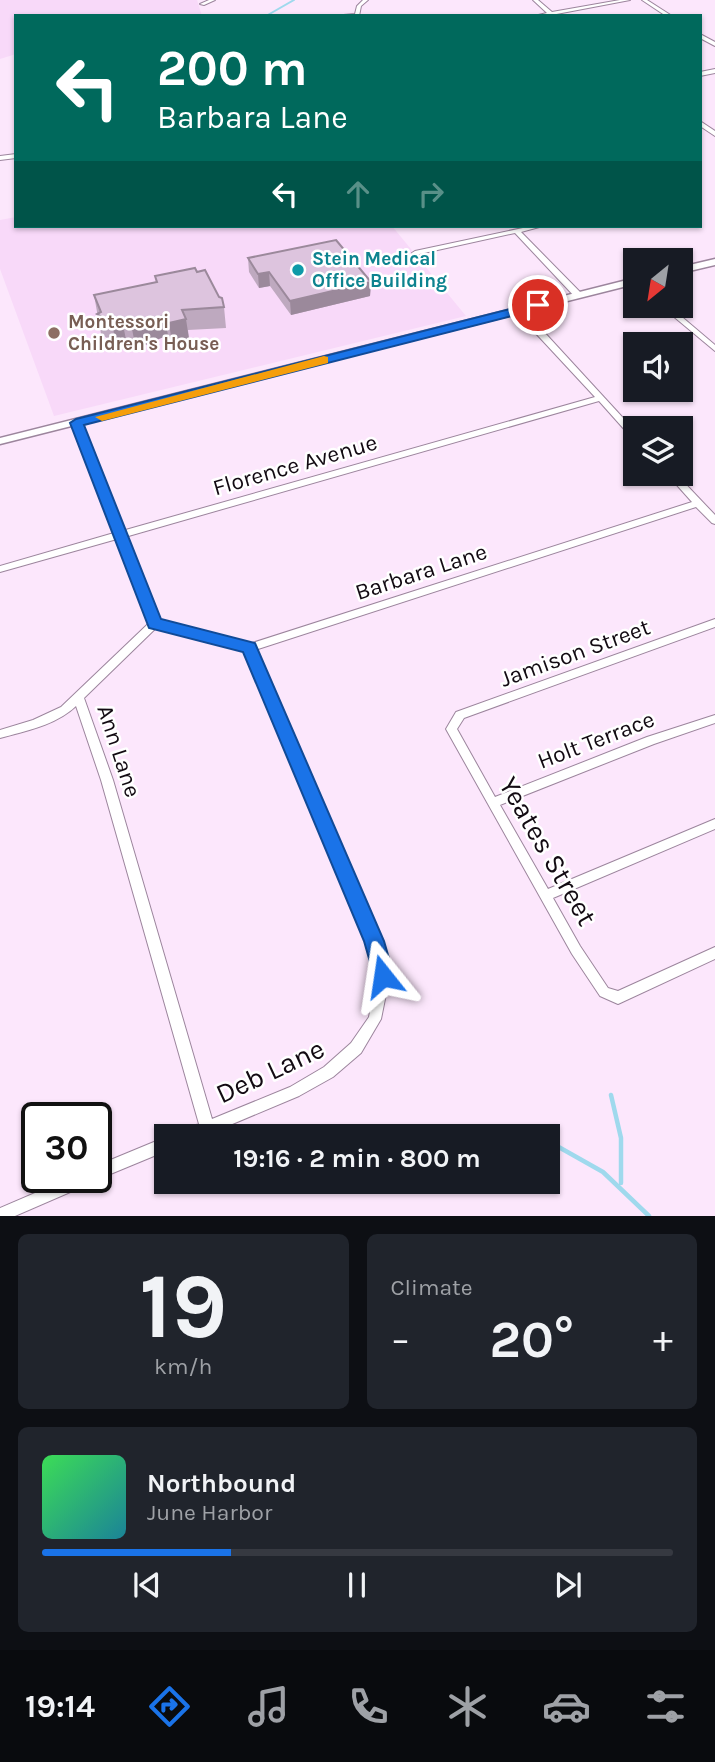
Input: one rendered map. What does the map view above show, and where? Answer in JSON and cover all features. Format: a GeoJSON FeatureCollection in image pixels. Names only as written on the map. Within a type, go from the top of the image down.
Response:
{"type":"FeatureCollection","features":[{"type":"Feature","properties":{"kind":"street"},"geometry":{"type":"LineString","coordinates":[[202,4],[213,0]]}},
{"type":"Feature","properties":{"kind":"street"},"geometry":{"type":"LineString","coordinates":[[534,0],[551,13]]}},
{"type":"Feature","properties":{"kind":"street"},"geometry":{"type":"LineString","coordinates":[[546,14],[628,0]]}},
{"type":"Feature","properties":{"kind":"street"},"geometry":{"type":"LineString","coordinates":[[644,0],[667,14]]}},
{"type":"Feature","properties":{"kind":"street"},"geometry":{"type":"LineString","coordinates":[[415,253],[532,228]]}},
{"type":"Feature","properties":{"kind":"street"},"geometry":{"type":"LineString","coordinates":[[516,232],[578,295]]}},
{"type":"Feature","properties":{"kind":"street"},"geometry":{"type":"LineString","coordinates":[[693,267],[715,262]]}},
{"type":"Feature","properties":{"kind":"street"},"geometry":{"type":"LineString","coordinates":[[0,440],[623,284]]}},
{"type":"Feature","properties":{"kind":"street"},"geometry":{"type":"LineString","coordinates":[[519,310],[623,423]]}},
{"type":"Feature","properties":{"kind":"street"},"geometry":{"type":"LineString","coordinates":[[678,318],[715,349]]}},
{"type":"Feature","properties":{"kind":"street","name":"Florence Avenue"},"geometry":{"type":"LineString","coordinates":[[0,569],[601,398]]}},
{"type":"Feature","properties":{"kind":"street"},"geometry":{"type":"LineString","coordinates":[[76,423],[155,624],[250,648]]}},
{"type":"Feature","properties":{"kind":"street"},"geometry":{"type":"LineString","coordinates":[[682,486],[715,521]]}},
{"type":"Feature","properties":{"kind":"street","name":"Barbara Lane"},"geometry":{"type":"LineString","coordinates":[[250,648],[698,503]]}},
{"type":"Feature","properties":{"kind":"street","name":"Jamison Street"},"geometry":{"type":"LineString","coordinates":[[451,725],[460,715],[715,623]]}},
{"type":"Feature","properties":{"kind":"street","name":"Ann Lane"},"geometry":{"type":"LineString","coordinates":[[155,624],[79,698],[107,780],[206,1124]]}},
{"type":"Feature","properties":{"kind":"street","name":"Deb Lane"},"geometry":{"type":"LineString","coordinates":[[214,1124],[311,1083],[343,1064],[369,1031],[383,988],[383,976],[374,941],[250,648]]}},
{"type":"Feature","properties":{"kind":"street"},"geometry":{"type":"LineString","coordinates":[[0,734],[55,716],[79,698]]}},
{"type":"Feature","properties":{"kind":"street","name":"Holt Terrace"},"geometry":{"type":"LineString","coordinates":[[492,803],[651,740],[715,719]]}},
{"type":"Feature","properties":{"kind":"street","name":"Yeates Street"},"geometry":{"type":"LineString","coordinates":[[451,725],[453,735],[576,950],[604,992],[618,998],[715,953]]}},
{"type":"Feature","properties":{"kind":"street"},"geometry":{"type":"LineString","coordinates":[[546,895],[715,824]]}},
{"type":"Feature","properties":{"kind":"street"},"geometry":{"type":"LineString","coordinates":[[112,1166],[154,1149]]}},
{"type":"Feature","properties":{"kind":"street"},"geometry":{"type":"LineString","coordinates":[[0,1215],[51,1193]]}},
{"type":"Feature","properties":{"kind":"shaded area"},"geometry":{"type":"Polygon","coordinates":[[[0,0],[197,0],[201,14],[14,14],[14,55],[0,59],[0,0]]]}},
{"type":"Feature","properties":{"kind":"shaded area"},"geometry":{"type":"Polygon","coordinates":[[[14,217],[14,228],[394,228],[466,316],[54,416],[0,269],[0,220],[14,217]]]}},
{"type":"Feature","properties":{"kind":"building"},"geometry":{"type":"Polygon","coordinates":[[[336,240],[371,282],[290,301],[269,272],[258,274],[248,258],[336,240]]]}},
{"type":"Feature","properties":{"kind":"building"},"geometry":{"type":"Polygon","coordinates":[[[195,268],[197,272],[205,270],[222,298],[224,307],[182,310],[186,319],[169,323],[164,315],[132,329],[122,319],[112,323],[97,314],[101,312],[94,295],[157,282],[155,276],[195,268]]]}},
{"type":"Feature","properties":{"kind":"waterway"},"geometry":{"type":"LineString","coordinates":[[270,14],[294,0]]}},
{"type":"Feature","properties":{"kind":"waterway"},"geometry":{"type":"LineString","coordinates":[[611,1095],[621,1138],[621,1183]]}},
{"type":"Feature","properties":{"kind":"waterway"},"geometry":{"type":"LineString","coordinates":[[560,1148],[603,1172],[649,1216]]}},
{"type":"Feature","properties":{"kind":"slow traffic"},"geometry":{"type":"LineString","coordinates":[[102,417],[324,360]]}},
{"type":"Feature","properties":{"kind":"place","name":"Stein Medical Office Building"},"geometry":{"type":"Point","coordinates":[298,270]}},
{"type":"Feature","properties":{"kind":"place","name":"Montessori Children's House"},"geometry":{"type":"Point","coordinates":[54,333]}},
{"type":"Feature","properties":{"kind":"route"},"geometry":{"type":"LineString","coordinates":[[383,976],[374,941],[268,696],[250,648],[155,624],[76,423],[538,305]]}}]}
